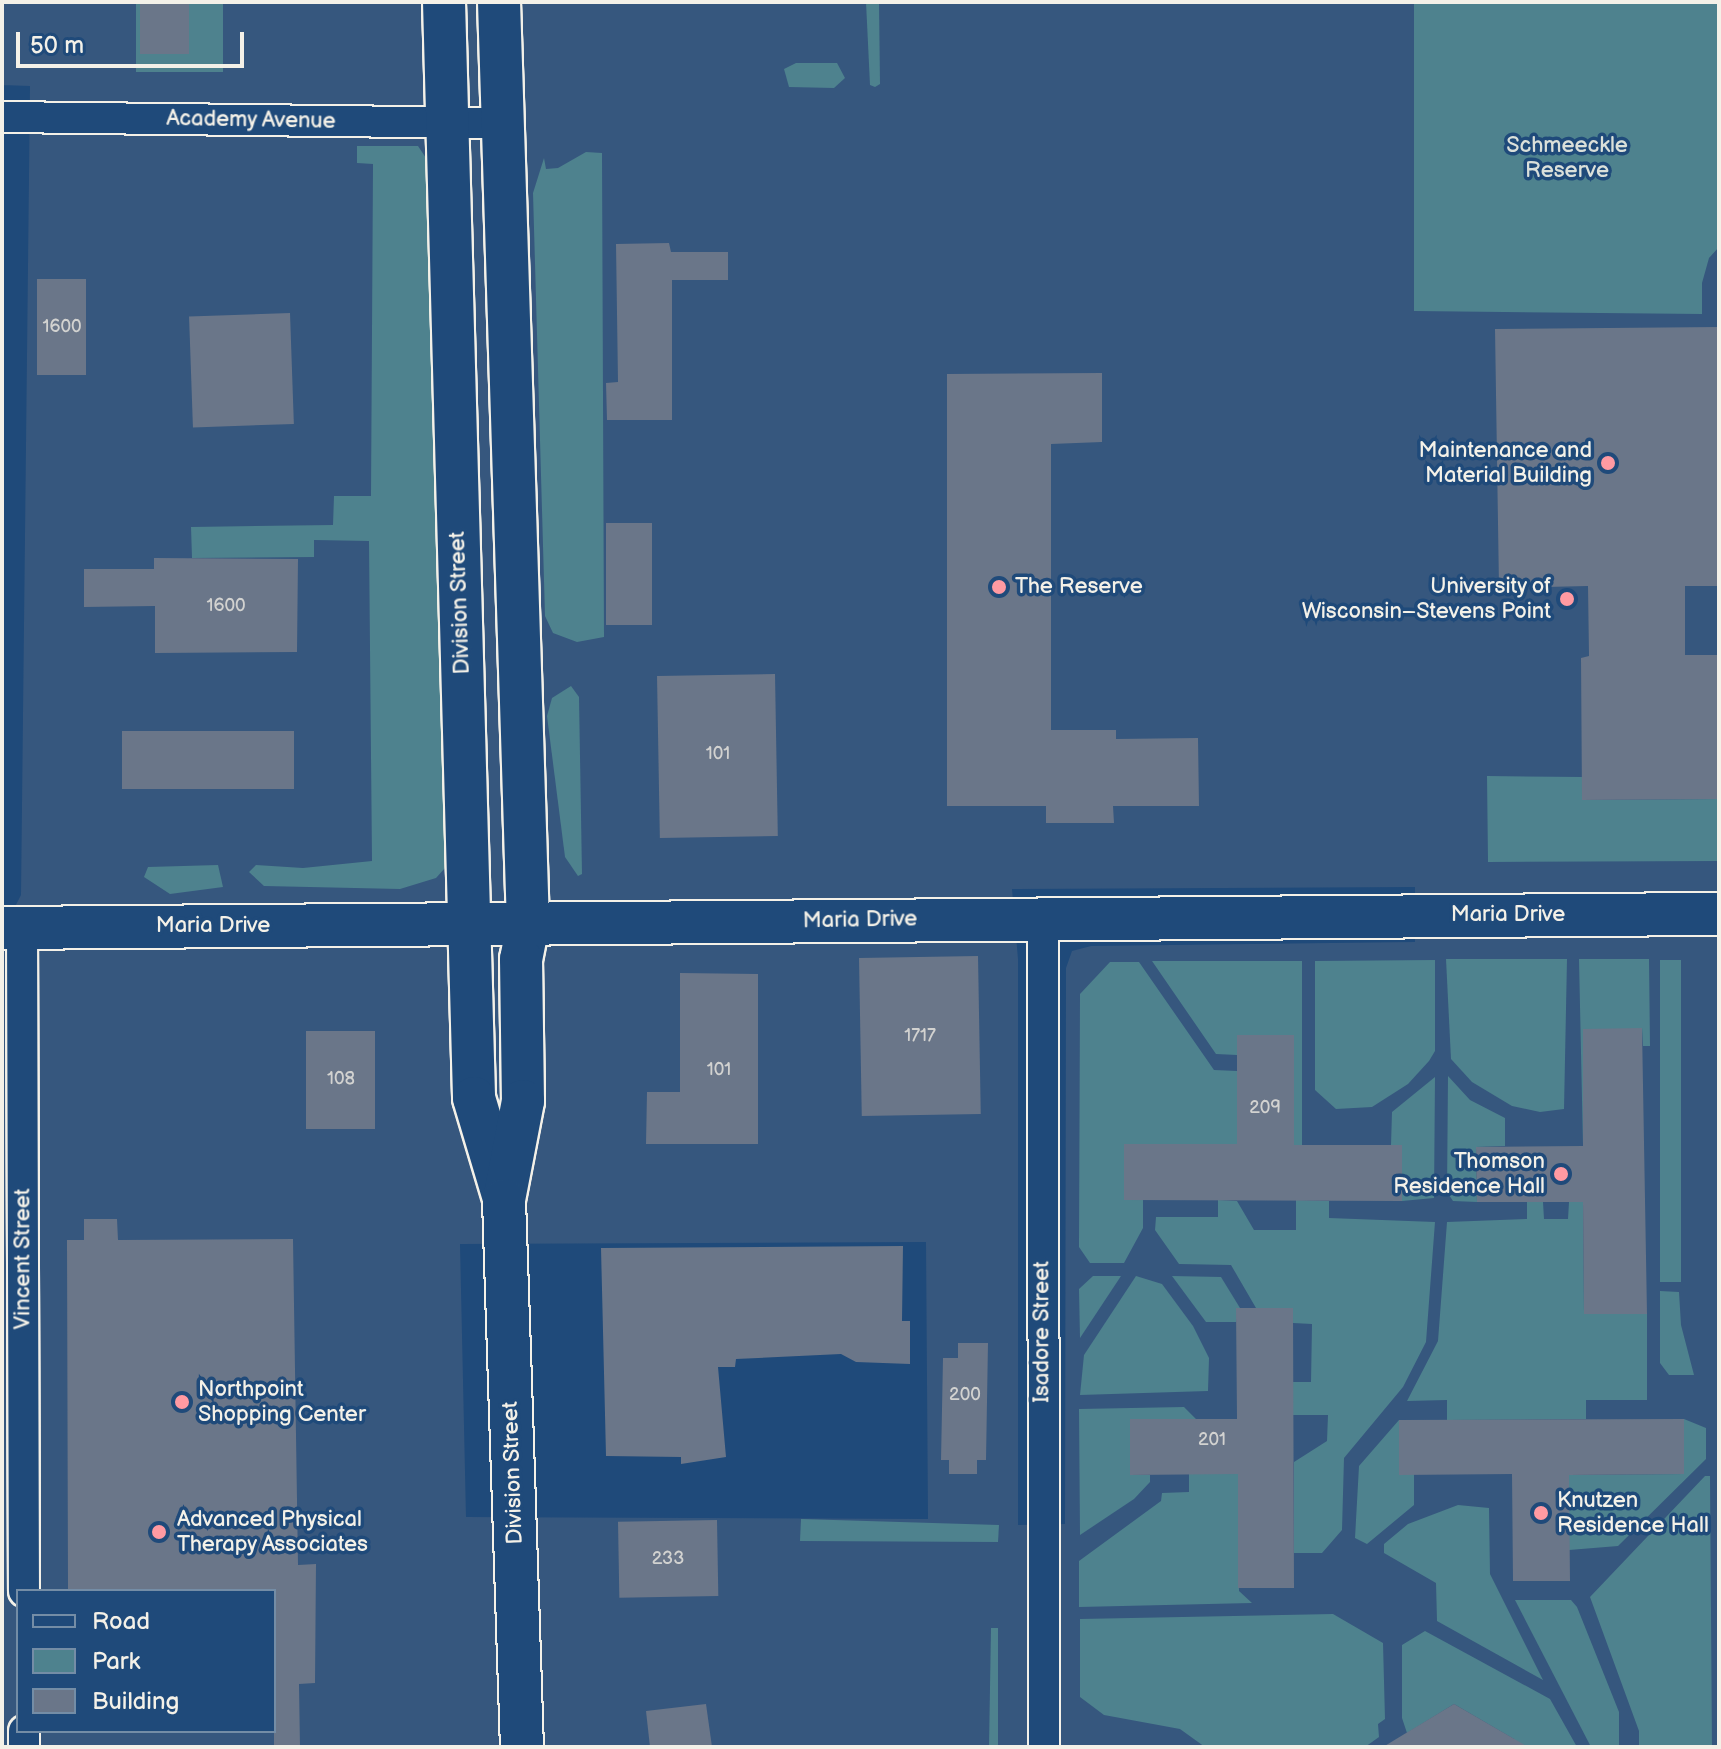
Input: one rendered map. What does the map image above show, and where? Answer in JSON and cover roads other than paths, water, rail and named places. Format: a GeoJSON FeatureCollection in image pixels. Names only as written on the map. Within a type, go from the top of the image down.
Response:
{"type":"FeatureCollection","features":[{"type":"Feature","properties":{"kind":"main road","name":"Division Street"},"geometry":{"type":"LineString","coordinates":[[444,2],[472,924],[474,1098],[504,1200]]}},
{"type":"Feature","properties":{"kind":"main road","name":"Division Street"},"geometry":{"type":"LineString","coordinates":[[499,2],[528,924],[521,959],[523,1101],[504,1200],[522,1747]]}},
{"type":"Feature","properties":{"kind":"main road","name":"Maria Drive"},"geometry":{"type":"LineString","coordinates":[[12,927],[1719,914]]}},
{"type":"Feature","properties":{"kind":"street","name":"Academy Avenue"},"geometry":{"type":"LineString","coordinates":[[2,117],[501,123]]}},
{"type":"Feature","properties":{"kind":"street","name":"Isadore Street"},"geometry":{"type":"LineString","coordinates":[[1043,918],[1044,1747]]}},
{"type":"Feature","properties":{"kind":"street","name":"Vincent Street"},"geometry":{"type":"LineString","coordinates":[[12,927],[24,1589]]}},
{"type":"Feature","properties":{"kind":"place","name":"Maintenance and Material Building"},"geometry":{"type":"Point","coordinates":[1608,463]}},
{"type":"Feature","properties":{"kind":"place","name":"The Reserve"},"geometry":{"type":"Point","coordinates":[999,587]}},
{"type":"Feature","properties":{"kind":"place","name":"University of Wisconsin–Stevens Point"},"geometry":{"type":"Point","coordinates":[1567,599]}},
{"type":"Feature","properties":{"kind":"place","name":"Thomson Residence Hall"},"geometry":{"type":"Point","coordinates":[1561,1174]}},
{"type":"Feature","properties":{"kind":"place","name":"Northpoint Shopping Center"},"geometry":{"type":"Point","coordinates":[182,1402]}},
{"type":"Feature","properties":{"kind":"place","name":"Knutzen Residence Hall"},"geometry":{"type":"Point","coordinates":[1541,1513]}},
{"type":"Feature","properties":{"kind":"place","name":"Advanced Physical Therapy Associates"},"geometry":{"type":"Point","coordinates":[159,1532]}},
{"type":"Feature","properties":{"kind":"park label","name":"Schmeeckle Reserve"},"geometry":{"type":"Point","coordinates":[1567,158]}}]}
